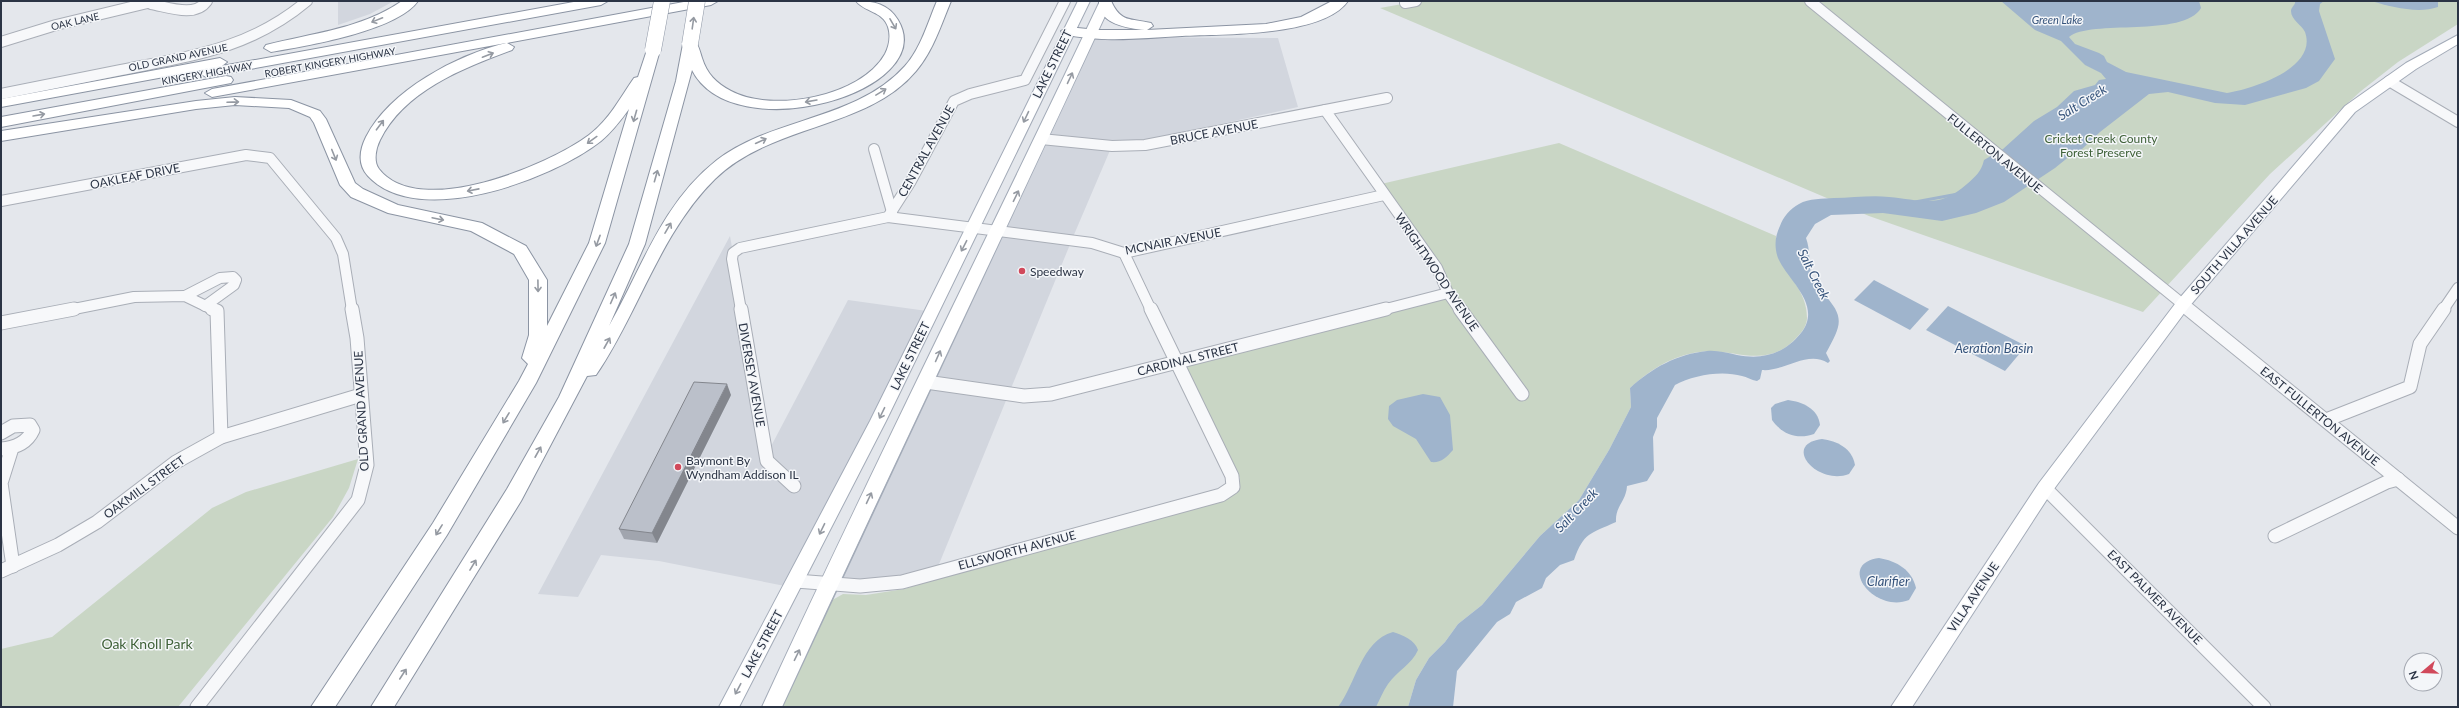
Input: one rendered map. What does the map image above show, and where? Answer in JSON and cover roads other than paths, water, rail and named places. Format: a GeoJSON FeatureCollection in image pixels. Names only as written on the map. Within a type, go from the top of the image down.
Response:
{"type":"FeatureCollection","features":[{"type":"Feature","properties":{"kind":"highway"},"geometry":{"type":"LineString","coordinates":[[108,78],[154,71],[294,44],[341,33],[376,20],[402,8],[411,1]]}},
{"type":"Feature","properties":{"kind":"highway"},"geometry":{"type":"LineString","coordinates":[[1,103],[108,78],[549,1]]}},
{"type":"Feature","properties":{"kind":"highway","name":"KINGERY HIGHWAY"},"geometry":{"type":"LineString","coordinates":[[1,109],[601,1]]}},
{"type":"Feature","properties":{"kind":"highway"},"geometry":{"type":"LineString","coordinates":[[322,707],[440,529],[522,392],[598,243],[651,58],[661,1]]}},
{"type":"Feature","properties":{"kind":"highway","name":"ROBERT KINGERY HIGHWAY"},"geometry":{"type":"LineString","coordinates":[[1,122],[661,1]]}},
{"type":"Feature","properties":{"kind":"highway"},"geometry":{"type":"LineString","coordinates":[[382,707],[462,582],[514,495],[568,398],[637,244],[683,81],[696,1]]}},
{"type":"Feature","properties":{"kind":"highway"},"geometry":{"type":"LineString","coordinates":[[1,133],[711,1]]}},
{"type":"Feature","properties":{"kind":"highway"},"geometry":{"type":"LineString","coordinates":[[690,44],[704,78],[710,85],[732,98],[763,104],[785,104],[822,99],[839,94],[866,82],[888,63],[893,54],[898,36],[896,27],[885,13],[863,1]]}},
{"type":"Feature","properties":{"kind":"highway"},"geometry":{"type":"LineString","coordinates":[[568,398],[598,359],[665,233],[684,203],[701,183],[726,161],[758,142],[858,103],[895,83],[918,58],[944,1]]}},
{"type":"Feature","properties":{"kind":"highway"},"geometry":{"type":"LineString","coordinates":[[1090,32],[1146,26],[1267,20],[1311,7],[1322,1]]}},
{"type":"Feature","properties":{"kind":"highway"},"geometry":{"type":"LineString","coordinates":[[1068,31],[1258,30],[1308,19],[1330,10],[1342,1]]}},
{"type":"Feature","properties":{"kind":"highway"},"geometry":{"type":"LineString","coordinates":[[1106,2],[1109,15],[1114,19],[1146,26]]}},
{"type":"Feature","properties":{"kind":"highway"},"geometry":{"type":"LineString","coordinates":[[638,15],[529,40],[487,55],[442,76],[405,100],[379,125],[368,150],[368,161],[373,172],[381,180],[406,191],[432,194],[470,192],[514,181],[559,161],[596,138],[622,108],[651,58]]}},
{"type":"Feature","properties":{"kind":"highway"},"geometry":{"type":"LineString","coordinates":[[1,136],[217,102],[277,102],[309,111],[315,114],[321,122],[348,185],[357,192],[394,209],[476,227],[520,250],[538,280],[538,334],[522,392]]}},
{"type":"Feature","properties":{"kind":"main road","name":"LAKE STREET"},"geometry":{"type":"LineString","coordinates":[[729,707],[796,581],[974,228],[1068,31],[1084,1]]}},
{"type":"Feature","properties":{"kind":"main road","name":"LAKE STREET"},"geometry":{"type":"LineString","coordinates":[[772,707],[811,626],[829,584],[999,231],[1090,32],[1106,2]]}},
{"type":"Feature","properties":{"kind":"main road","name":"SOUTH VILLA AVENUE"},"geometry":{"type":"LineString","coordinates":[[2045,488],[2183,304],[2350,109],[2389,81],[2458,39]]}},
{"type":"Feature","properties":{"kind":"main road","name":"VILLA AVENUE"},"geometry":{"type":"LineString","coordinates":[[1901,707],[2045,488]]}},
{"type":"Feature","properties":{"kind":"street","name":"OAK LANE"},"geometry":{"type":"LineString","coordinates":[[1,42],[70,22],[154,2],[188,10],[200,8],[207,1]]}},
{"type":"Feature","properties":{"kind":"street","name":"OLD GRAND AVENUE"},"geometry":{"type":"LineString","coordinates":[[1,94],[108,78],[223,49],[242,42],[291,17],[307,1]]}},
{"type":"Feature","properties":{"kind":"street","name":"CENTRAL AVENUE"},"geometry":{"type":"LineString","coordinates":[[890,215],[954,101],[970,94],[1025,80],[1065,1]]}},
{"type":"Feature","properties":{"kind":"street"},"geometry":{"type":"LineString","coordinates":[[1405,3],[1416,1]]}},
{"type":"Feature","properties":{"kind":"street","name":"FULLERTON AVENUE"},"geometry":{"type":"LineString","coordinates":[[1810,1],[2183,304]]}},
{"type":"Feature","properties":{"kind":"street"},"geometry":{"type":"LineString","coordinates":[[2389,81],[2458,122]]}},
{"type":"Feature","properties":{"kind":"street","name":"BRUCE AVENUE"},"geometry":{"type":"LineString","coordinates":[[1041,139],[1112,146],[1139,145],[1387,98]]}},
{"type":"Feature","properties":{"kind":"street","name":"WRIGHTWOOD AVENUE"},"geometry":{"type":"LineString","coordinates":[[1325,110],[1437,268],[1448,293],[1522,394]]}},
{"type":"Feature","properties":{"kind":"street"},"geometry":{"type":"LineString","coordinates":[[874,149],[890,215]]}},
{"type":"Feature","properties":{"kind":"street","name":"OAKLEAF DRIVE"},"geometry":{"type":"LineString","coordinates":[[1,201],[246,155],[270,158]]}},
{"type":"Feature","properties":{"kind":"street","name":"OLD GRAND AVENUE"},"geometry":{"type":"LineString","coordinates":[[197,707],[358,500],[366,465],[357,338],[343,254],[336,238],[270,158]]}},
{"type":"Feature","properties":{"kind":"street","name":"MCNAIR AVENUE"},"geometry":{"type":"LineString","coordinates":[[733,253],[740,248],[890,215],[974,228],[1092,243],[1124,253],[1384,195]]}},
{"type":"Feature","properties":{"kind":"street","name":"DIVERSEY AVENUE"},"geometry":{"type":"LineString","coordinates":[[733,253],[732,260],[767,460],[794,486]]}},
{"type":"Feature","properties":{"kind":"street"},"geometry":{"type":"LineString","coordinates":[[1124,253],[1177,362]]}},
{"type":"Feature","properties":{"kind":"street"},"geometry":{"type":"LineString","coordinates":[[1,323],[134,297],[186,296],[220,278],[233,277],[236,280],[229,290],[205,306]]}},
{"type":"Feature","properties":{"kind":"street"},"geometry":{"type":"LineString","coordinates":[[2326,420],[2410,387],[2420,344],[2458,288]]}},
{"type":"Feature","properties":{"kind":"street","name":"CARDINAL STREET"},"geometry":{"type":"LineString","coordinates":[[926,382],[1024,396],[1051,394],[1448,293]]}},
{"type":"Feature","properties":{"kind":"street"},"geometry":{"type":"LineString","coordinates":[[186,296],[217,312],[221,437]]}},
{"type":"Feature","properties":{"kind":"street","name":"EAST FULLERTON AVENUE"},"geometry":{"type":"LineString","coordinates":[[2183,304],[2458,528]]}},
{"type":"Feature","properties":{"kind":"street","name":"ELLSWORTH AVENUE"},"geometry":{"type":"LineString","coordinates":[[796,581],[860,586],[902,582],[1221,494],[1233,487],[1232,476],[1177,362]]}},
{"type":"Feature","properties":{"kind":"street","name":"OAKMILL STREET"},"geometry":{"type":"LineString","coordinates":[[7,569],[58,545],[97,522],[176,462],[221,437],[362,395]]}},
{"type":"Feature","properties":{"kind":"street"},"geometry":{"type":"LineString","coordinates":[[1,434],[20,425],[32,427],[33,430],[29,438],[6,448],[1,483],[7,569]]}},
{"type":"Feature","properties":{"kind":"street"},"geometry":{"type":"LineString","coordinates":[[2275,536],[2387,482],[2398,479]]}},
{"type":"Feature","properties":{"kind":"street","name":"EAST PALMER AVENUE"},"geometry":{"type":"LineString","coordinates":[[2045,488],[2259,706]]}},
{"type":"Feature","properties":{"kind":"water","name":"Green Lake"},"geometry":{"type":"Polygon","coordinates":[[[2001,1],[2199,1],[2201,8],[2191,17],[2176,23],[2157,26],[2096,29],[2080,32],[2069,37],[2075,44],[2099,53],[2104,56],[2107,62],[2126,72],[2227,93],[2252,87],[2267,81],[2293,66],[2302,56],[2306,45],[2305,32],[2291,14],[2295,1],[2324,1],[2320,4],[2319,11],[2335,59],[2319,81],[2306,88],[2245,105],[2215,103],[2168,92],[2149,94],[2100,132],[2081,150],[2071,155],[2055,168],[2004,202],[1976,213],[1942,221],[1883,213],[1831,215],[1815,224],[1806,238],[1812,278],[1835,309],[1839,322],[1838,328],[1826,353],[1830,361],[1828,363],[1812,359],[1804,360],[1779,368],[1762,370],[1760,379],[1757,381],[1744,376],[1726,373],[1699,376],[1682,381],[1675,385],[1657,418],[1657,427],[1653,437],[1654,470],[1647,481],[1627,486],[1625,496],[1617,512],[1616,522],[1589,535],[1581,544],[1574,560],[1560,565],[1546,578],[1542,588],[1516,602],[1510,614],[1497,622],[1457,671],[1453,707],[1408,707],[1416,680],[1429,658],[1445,642],[1458,624],[1482,605],[1540,536],[1579,500],[1609,450],[1631,407],[1630,388],[1656,368],[1685,355],[1711,351],[1756,357],[1764,356],[1780,351],[1801,333],[1807,323],[1808,313],[1806,303],[1802,294],[1783,267],[1776,250],[1778,230],[1783,219],[1790,211],[1803,202],[1816,199],[1875,196],[1930,201],[1948,197],[1957,192],[1976,176],[1980,171],[1984,160],[2003,149],[2034,121],[2057,107],[2074,91],[2095,85],[2099,80],[2106,79],[2101,73],[2085,65],[2061,41],[2035,30],[2001,1]]]}},
{"type":"Feature","properties":{"kind":"water"},"geometry":{"type":"Polygon","coordinates":[[[2371,1],[2438,1],[2438,7],[2414,10],[2371,1]]]}},
{"type":"Feature","properties":{"kind":"water"},"geometry":{"type":"Polygon","coordinates":[[[1874,280],[1929,309],[1910,330],[1854,300],[1874,280]]]}},
{"type":"Feature","properties":{"kind":"water","name":"Aeration Basin"},"geometry":{"type":"Polygon","coordinates":[[[1948,306],[2026,346],[2005,371],[1926,330],[1948,306]]]}},
{"type":"Feature","properties":{"kind":"water"},"geometry":{"type":"Polygon","coordinates":[[[1423,394],[1440,397],[1450,415],[1453,450],[1446,458],[1438,462],[1431,462],[1416,439],[1393,426],[1388,419],[1389,406],[1397,400],[1423,394]]]}},
{"type":"Feature","properties":{"kind":"water"},"geometry":{"type":"Polygon","coordinates":[[[1788,400],[1804,404],[1813,410],[1819,419],[1820,425],[1814,434],[1808,436],[1796,436],[1790,434],[1780,429],[1772,420],[1771,408],[1775,404],[1788,400]]]}},
{"type":"Feature","properties":{"kind":"water"},"geometry":{"type":"Polygon","coordinates":[[[1822,439],[1843,446],[1851,454],[1855,465],[1849,474],[1837,476],[1826,474],[1816,470],[1808,463],[1804,455],[1804,448],[1810,442],[1822,439]]]}},
{"type":"Feature","properties":{"kind":"water","name":"Clarifier"},"geometry":{"type":"Polygon","coordinates":[[[1879,558],[1898,564],[1911,576],[1916,588],[1909,600],[1896,602],[1884,600],[1873,594],[1865,586],[1860,578],[1860,569],[1866,562],[1879,558]]]}},
{"type":"Feature","properties":{"kind":"water"},"geometry":{"type":"Polygon","coordinates":[[[1393,632],[1405,636],[1414,643],[1418,650],[1415,655],[1388,684],[1376,707],[1338,707],[1344,698],[1360,664],[1373,644],[1382,637],[1393,632]]]}},
{"type":"Feature","properties":{"kind":"waterway","name":"Salt Creek"},"geometry":{"type":"LineString","coordinates":[[1915,202],[1958,194]]}},
{"type":"Feature","properties":{"kind":"place","name":"Speedway"},"geometry":{"type":"Point","coordinates":[1022,271]}},
{"type":"Feature","properties":{"kind":"place","name":"Baymont By Wyndham Addison IL"},"geometry":{"type":"Point","coordinates":[678,467]}},
{"type":"Feature","properties":{"kind":"park label","name":"Cricket Creek County Forest Preserve"},"geometry":{"type":"Point","coordinates":[2101,145]}},
{"type":"Feature","properties":{"kind":"park label","name":"Oak Knoll Park"},"geometry":{"type":"Point","coordinates":[147,643]}}]}
